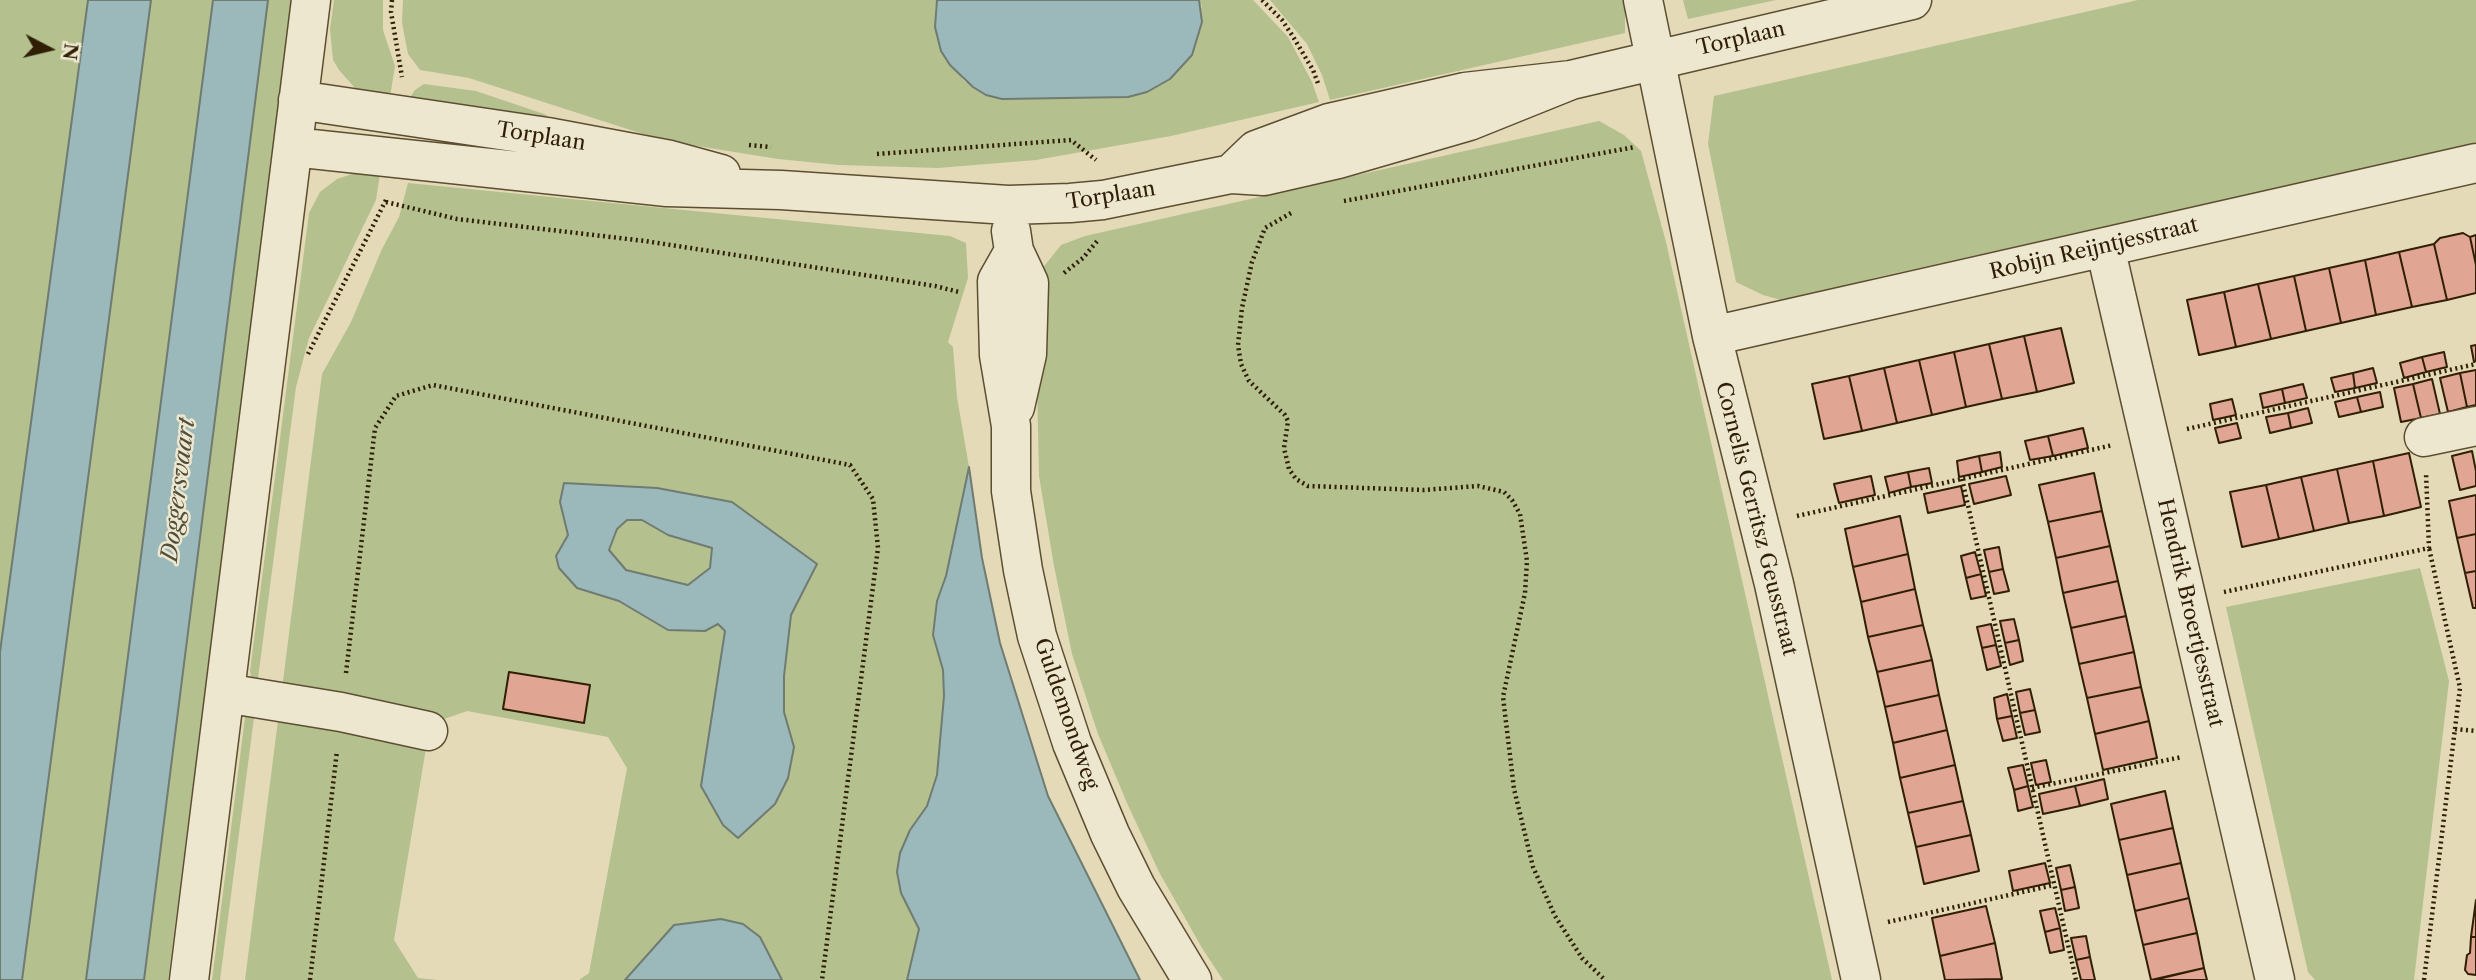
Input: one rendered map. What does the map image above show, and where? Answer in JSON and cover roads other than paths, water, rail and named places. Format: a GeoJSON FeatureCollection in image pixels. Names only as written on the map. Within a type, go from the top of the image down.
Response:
{"type":"FeatureCollection","features":[{"type":"Feature","properties":{"kind":"street"},"geometry":{"type":"LineString","coordinates":[[189,980],[311,0]]}},
{"type":"Feature","properties":{"kind":"street","name":"Cornelis Gerritsz Geusstraat"},"geometry":{"type":"LineString","coordinates":[[1643,0],[1712,336],[1774,584],[1861,980]]}},
{"type":"Feature","properties":{"kind":"street","name":"Torplaan"},"geometry":{"type":"LineString","coordinates":[[292,147],[667,187],[781,190],[1008,205],[1070,204],[1137,194],[1231,174],[1264,176],[1338,159],[1469,121],[1571,80],[1912,0]]}},
{"type":"Feature","properties":{"kind":"street","name":"Torplaan"},"geometry":{"type":"LineString","coordinates":[[1231,174],[1256,150],[1329,123],[1465,92],[1571,80]]}},
{"type":"Feature","properties":{"kind":"street","name":"Torplaan"},"geometry":{"type":"LineString","coordinates":[[298,100],[670,160],[781,190]]}},
{"type":"Feature","properties":{"kind":"street","name":"Robijn Reijntjesstraat"},"geometry":{"type":"LineString","coordinates":[[1712,336],[2476,163]]}},
{"type":"Feature","properties":{"kind":"street","name":"Guldemondweg"},"geometry":{"type":"LineString","coordinates":[[1008,205],[1014,251],[1029,283],[1013,302],[1027,354],[1011,426],[1011,491],[1023,570],[1038,636],[1072,743],[1136,887],[1192,980]]}},
{"type":"Feature","properties":{"kind":"street","name":"Hendrik Broertjesstraat"},"geometry":{"type":"LineString","coordinates":[[2105,247],[2275,980]]}},
{"type":"Feature","properties":{"kind":"street"},"geometry":{"type":"LineString","coordinates":[[2424,437],[2476,426]]}},
{"type":"Feature","properties":{"kind":"street"},"geometry":{"type":"LineString","coordinates":[[225,693],[341,712],[428,732]]}},
{"type":"Feature","properties":{"kind":"water"},"geometry":{"type":"Polygon","coordinates":[[[88,0],[151,0],[22,980],[0,980],[0,652],[88,0]]]}},
{"type":"Feature","properties":{"kind":"water","name":"Doggersvaart"},"geometry":{"type":"Polygon","coordinates":[[[213,0],[268,0],[144,980],[86,980],[213,0]]]}},
{"type":"Feature","properties":{"kind":"water"},"geometry":{"type":"Polygon","coordinates":[[[937,0],[1199,0],[1202,22],[1192,55],[1170,79],[1147,92],[1128,97],[1002,99],[986,95],[973,87],[950,65],[941,51],[935,27],[937,0]]]}},
{"type":"Feature","properties":{"kind":"water"},"geometry":{"type":"Polygon","coordinates":[[[969,467],[982,558],[1000,643],[1048,796],[1140,980],[907,980],[919,929],[901,893],[897,872],[900,853],[910,830],[927,806],[937,775],[944,696],[943,670],[933,635],[937,601],[946,576],[969,467]]]}},
{"type":"Feature","properties":{"kind":"water"},"geometry":{"type":"Polygon","coordinates":[[[564,483],[657,488],[732,502],[817,564],[791,615],[784,676],[784,712],[794,747],[788,778],[775,804],[738,838],[723,825],[701,786],[725,631],[718,624],[705,631],[668,630],[619,601],[577,588],[559,568],[556,556],[568,535],[560,502],[564,483]],[[627,520],[617,529],[609,550],[626,570],[688,585],[710,568],[712,548],[668,535],[642,520],[627,520]]]}},
{"type":"Feature","properties":{"kind":"water"},"geometry":{"type":"Polygon","coordinates":[[[721,919],[743,924],[760,937],[782,980],[625,980],[674,925],[721,919]]]}}]}
